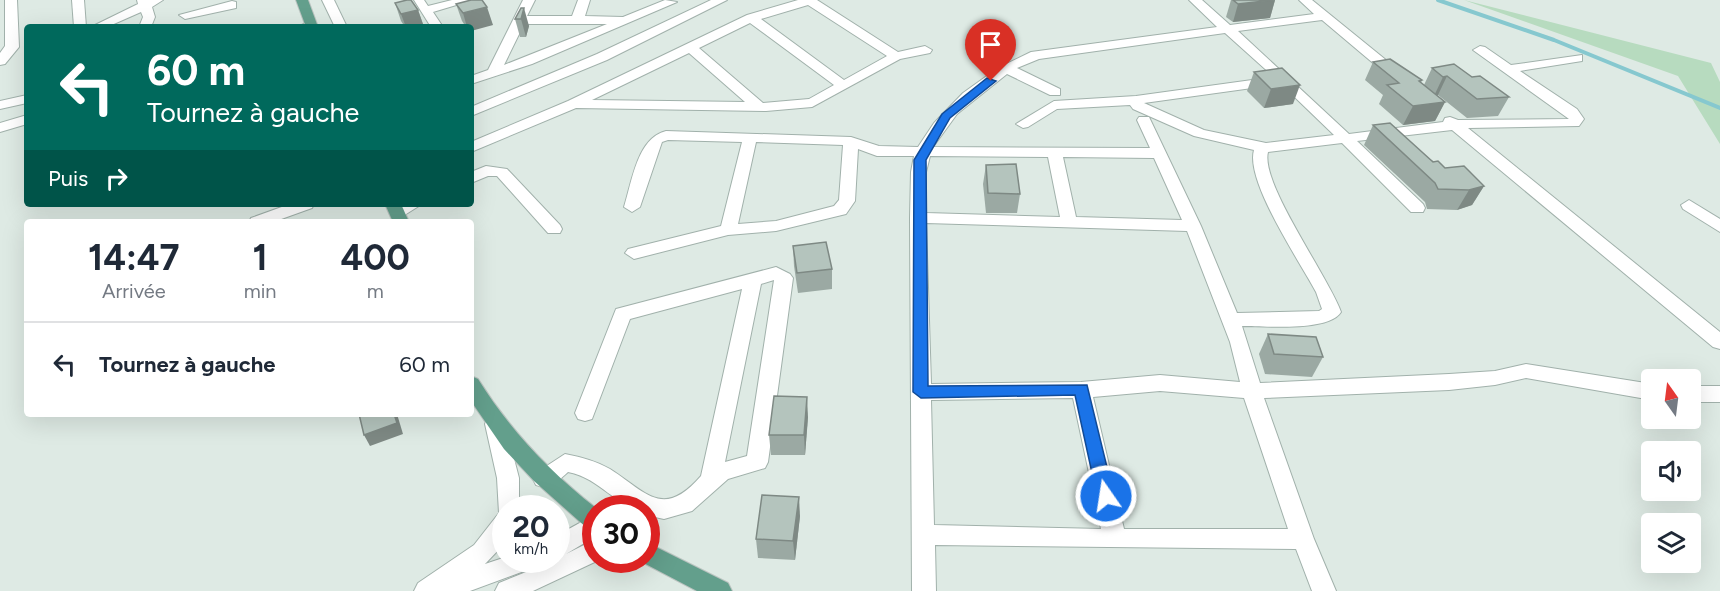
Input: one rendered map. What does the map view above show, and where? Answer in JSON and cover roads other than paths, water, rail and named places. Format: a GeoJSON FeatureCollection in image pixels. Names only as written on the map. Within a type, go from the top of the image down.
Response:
{"type":"FeatureCollection","features":[{"type":"Feature","properties":{"kind":"main road"},"geometry":{"type":"LineString","coordinates":[[303,3],[308,24]]}},
{"type":"Feature","properties":{"kind":"main road"},"geometry":{"type":"LineString","coordinates":[[474,389],[495,424],[544,479],[582,511]]}},
{"type":"Feature","properties":{"kind":"main road"},"geometry":{"type":"LineString","coordinates":[[660,559],[720,591]]}},
{"type":"Feature","properties":{"kind":"street"},"geometry":{"type":"LineString","coordinates":[[0,61],[6,48],[11,0]]}},
{"type":"Feature","properties":{"kind":"street"},"geometry":{"type":"LineString","coordinates":[[78,0],[80,24]]}},
{"type":"Feature","properties":{"kind":"street"},"geometry":{"type":"LineString","coordinates":[[103,24],[144,3],[157,0]]}},
{"type":"Feature","properties":{"kind":"street"},"geometry":{"type":"LineString","coordinates":[[182,0],[186,21],[232,5]]}},
{"type":"Feature","properties":{"kind":"street"},"geometry":{"type":"LineString","coordinates":[[303,3],[328,0],[340,24]]}},
{"type":"Feature","properties":{"kind":"street"},"geometry":{"type":"LineString","coordinates":[[434,24],[422,5],[467,0]]}},
{"type":"Feature","properties":{"kind":"street"},"geometry":{"type":"LineString","coordinates":[[493,73],[517,20],[529,0]]}},
{"type":"Feature","properties":{"kind":"street"},"geometry":{"type":"LineString","coordinates":[[577,21],[584,0]]}},
{"type":"Feature","properties":{"kind":"street"},"geometry":{"type":"LineString","coordinates":[[474,111],[602,57],[721,0]]}},
{"type":"Feature","properties":{"kind":"street"},"geometry":{"type":"LineString","coordinates":[[474,146],[573,104],[751,18],[810,0],[896,56]]}},
{"type":"Feature","properties":{"kind":"street"},"geometry":{"type":"LineString","coordinates":[[1195,0],[1284,80],[1417,208]]}},
{"type":"Feature","properties":{"kind":"street"},"geometry":{"type":"LineString","coordinates":[[1305,0],[1408,86]]}},
{"type":"Feature","properties":{"kind":"street"},"geometry":{"type":"LineString","coordinates":[[474,78],[630,20],[671,2]]}},
{"type":"Feature","properties":{"kind":"street"},"geometry":{"type":"LineString","coordinates":[[144,3],[149,17],[146,24]]}},
{"type":"Feature","properties":{"kind":"street"},"geometry":{"type":"LineString","coordinates":[[924,591],[918,218],[920,160],[945,116],[1008,69],[1028,58],[1323,16]]}},
{"type":"Feature","properties":{"kind":"street"},"geometry":{"type":"LineString","coordinates":[[751,18],[842,85]]}},
{"type":"Feature","properties":{"kind":"street"},"geometry":{"type":"LineString","coordinates":[[517,20],[630,20]]}},
{"type":"Feature","properties":{"kind":"street"},"geometry":{"type":"LineString","coordinates":[[6,48],[24,45]]}},
{"type":"Feature","properties":{"kind":"street"},"geometry":{"type":"LineString","coordinates":[[689,46],[758,106]]}},
{"type":"Feature","properties":{"kind":"street"},"geometry":{"type":"LineString","coordinates":[[573,104],[758,106],[812,103],[896,56],[925,50]]}},
{"type":"Feature","properties":{"kind":"street"},"geometry":{"type":"LineString","coordinates":[[1136,100],[1138,106],[1199,133],[1262,147],[1344,140],[1454,124],[1574,123],[1577,119],[1572,112],[1480,50]]}},
{"type":"Feature","properties":{"kind":"street"},"geometry":{"type":"LineString","coordinates":[[1508,69],[1577,58]]}},
{"type":"Feature","properties":{"kind":"street"},"geometry":{"type":"LineString","coordinates":[[1008,69],[1055,92]]}},
{"type":"Feature","properties":{"kind":"street"},"geometry":{"type":"LineString","coordinates":[[627,77],[652,105]]}},
{"type":"Feature","properties":{"kind":"street"},"geometry":{"type":"LineString","coordinates":[[1023,124],[1054,105],[1136,100],[1284,80]]}},
{"type":"Feature","properties":{"kind":"street"},"geometry":{"type":"LineString","coordinates":[[474,82],[489,105]]}},
{"type":"Feature","properties":{"kind":"street"},"geometry":{"type":"LineString","coordinates":[[0,105],[24,100]]}},
{"type":"Feature","properties":{"kind":"street"},"geometry":{"type":"LineString","coordinates":[[1435,109],[1720,342]]}},
{"type":"Feature","properties":{"kind":"street"},"geometry":{"type":"LineString","coordinates":[[0,128],[24,120]]}},
{"type":"Feature","properties":{"kind":"street"},"geometry":{"type":"LineString","coordinates":[[1144,120],[1193,226],[1230,320],[1303,539],[1324,591]]}},
{"type":"Feature","properties":{"kind":"street"},"geometry":{"type":"LineString","coordinates":[[632,207],[657,139],[666,135],[852,141],[877,151],[1159,153]]}},
{"type":"Feature","properties":{"kind":"street"},"geometry":{"type":"LineString","coordinates":[[728,230],[750,138]]}},
{"type":"Feature","properties":{"kind":"street"},"geometry":{"type":"LineString","coordinates":[[634,253],[728,230],[776,226],[840,210],[846,201],[852,141]]}},
{"type":"Feature","properties":{"kind":"street"},"geometry":{"type":"LineString","coordinates":[[1230,320],[1311,319],[1323,317],[1332,312],[1325,292],[1265,185],[1259,158],[1262,147]]}},
{"type":"Feature","properties":{"kind":"street"},"geometry":{"type":"LineString","coordinates":[[1054,151],[1070,223]]}},
{"type":"Feature","properties":{"kind":"street"},"geometry":{"type":"LineString","coordinates":[[474,177],[486,171],[502,172],[554,229]]}},
{"type":"Feature","properties":{"kind":"street"},"geometry":{"type":"LineString","coordinates":[[1689,204],[1720,227]]}},
{"type":"Feature","properties":{"kind":"street"},"geometry":{"type":"LineString","coordinates":[[265,219],[298,207]]}},
{"type":"Feature","properties":{"kind":"street"},"geometry":{"type":"LineString","coordinates":[[918,218],[1193,226]]}},
{"type":"Feature","properties":{"kind":"street"},"geometry":{"type":"LineString","coordinates":[[544,479],[565,463],[588,468],[633,499],[655,510],[674,509],[697,498],[711,480],[722,472],[757,462],[784,278],[776,273],[622,314],[585,413]]}},
{"type":"Feature","properties":{"kind":"street"},"geometry":{"type":"LineString","coordinates":[[711,480],[753,280]]}},
{"type":"Feature","properties":{"kind":"street"},"geometry":{"type":"LineString","coordinates":[[921,392],[1082,390],[1160,383],[1252,391],[1449,382],[1495,378],[1526,371],[1641,390]]}},
{"type":"Feature","properties":{"kind":"street"},"geometry":{"type":"LineString","coordinates":[[1082,390],[1115,539]]}},
{"type":"Feature","properties":{"kind":"street"},"geometry":{"type":"LineString","coordinates":[[1701,394],[1720,394]]}},
{"type":"Feature","properties":{"kind":"street"},"geometry":{"type":"LineString","coordinates":[[495,424],[508,478],[508,495]]}},
{"type":"Feature","properties":{"kind":"street"},"geometry":{"type":"LineString","coordinates":[[924,535],[1115,539],[1303,539]]}},
{"type":"Feature","properties":{"kind":"street"},"geometry":{"type":"LineString","coordinates":[[426,591],[477,559],[492,543]]}},
{"type":"Feature","properties":{"kind":"street"},"geometry":{"type":"LineString","coordinates":[[507,591],[582,558]]}},
{"type":"Feature","properties":{"kind":"street"},"geometry":{"type":"LineString","coordinates":[[440,591],[492,572]]}},
{"type":"Feature","properties":{"kind":"waterway"},"geometry":{"type":"LineString","coordinates":[[1438,0],[1554,40],[1720,108]]}}]}
